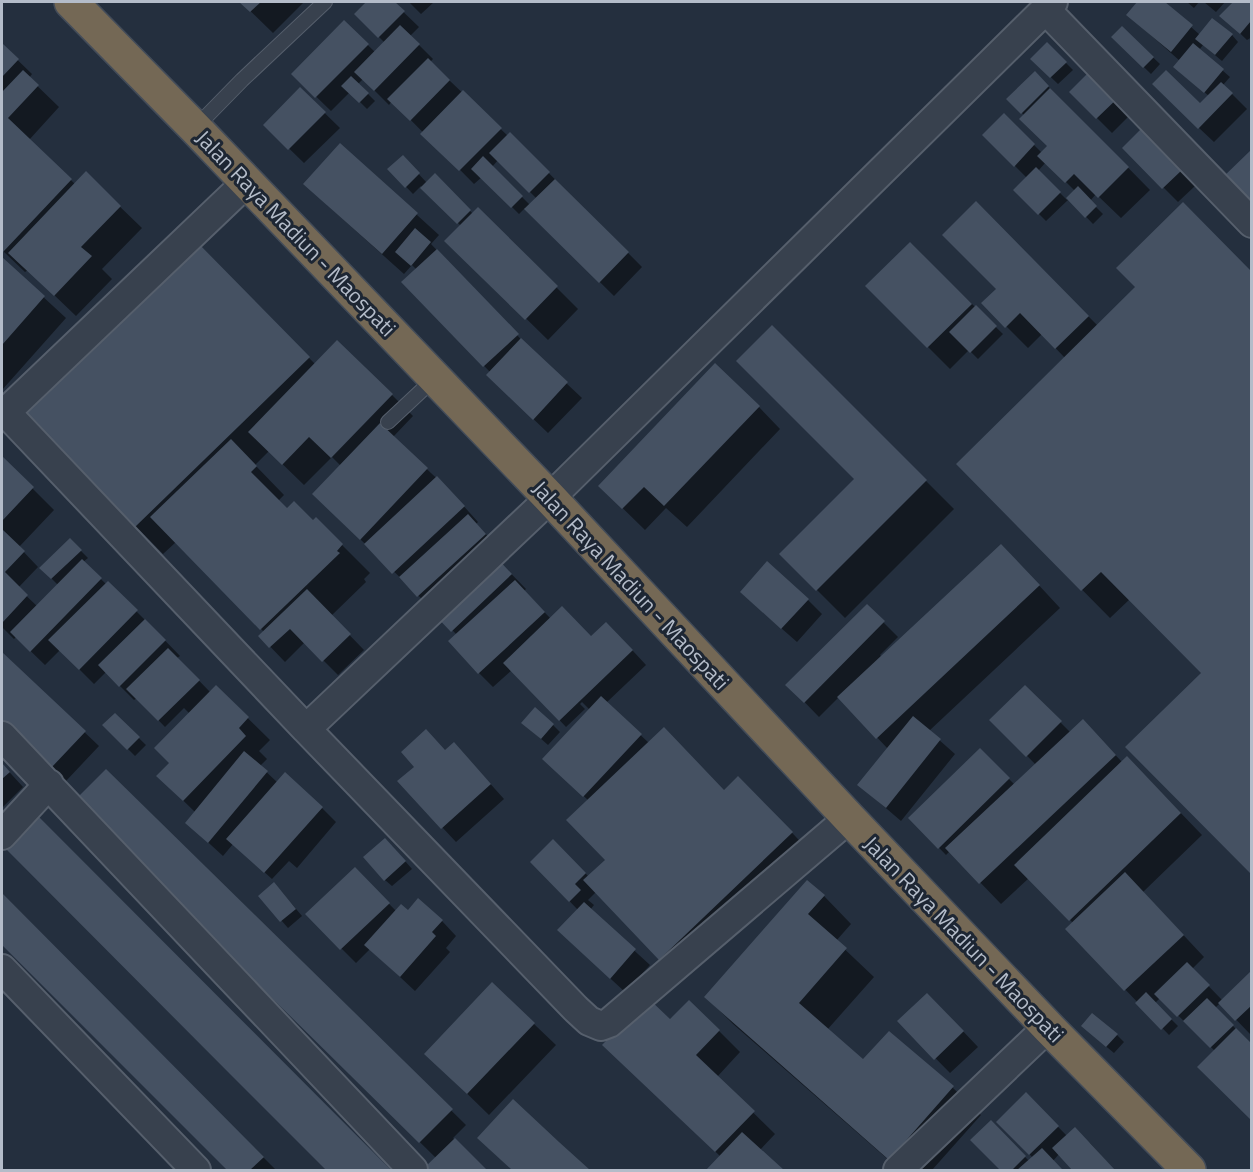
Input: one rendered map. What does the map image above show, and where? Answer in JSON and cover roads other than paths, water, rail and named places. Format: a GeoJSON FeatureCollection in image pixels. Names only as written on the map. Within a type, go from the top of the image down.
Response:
{"type":"FeatureCollection","features":[{"type":"Feature","properties":{"kind":"highway","name":"Jalan Raya Madiun - Maospati"},"geometry":{"type":"LineString","coordinates":[[71,2],[550,498],[849,818],[1048,1027],[1189,1170]]}},
{"type":"Feature","properties":{"kind":"street"},"geometry":{"type":"LineString","coordinates":[[306,729],[550,498],[1049,5],[1251,223]]}},
{"type":"Feature","properties":{"kind":"street"},"geometry":{"type":"LineString","coordinates":[[247,182],[9,410],[13,420],[306,729],[589,1021],[601,1026],[609,1023],[849,818]]}},
{"type":"Feature","properties":{"kind":"street"},"geometry":{"type":"LineString","coordinates":[[2,736],[413,1170]]}},
{"type":"Feature","properties":{"kind":"street"},"geometry":{"type":"LineString","coordinates":[[2,835],[49,784]]}},
{"type":"Feature","properties":{"kind":"street"},"geometry":{"type":"LineString","coordinates":[[2,969],[195,1170]]}},
{"type":"Feature","properties":{"kind":"street"},"geometry":{"type":"LineString","coordinates":[[898,1170],[1048,1027]]}},
{"type":"Feature","properties":{"kind":"lane"},"geometry":{"type":"LineString","coordinates":[[195,129],[242,80],[325,2]]}},
{"type":"Feature","properties":{"kind":"lane"},"geometry":{"type":"LineString","coordinates":[[388,422],[435,378]]}}]}
